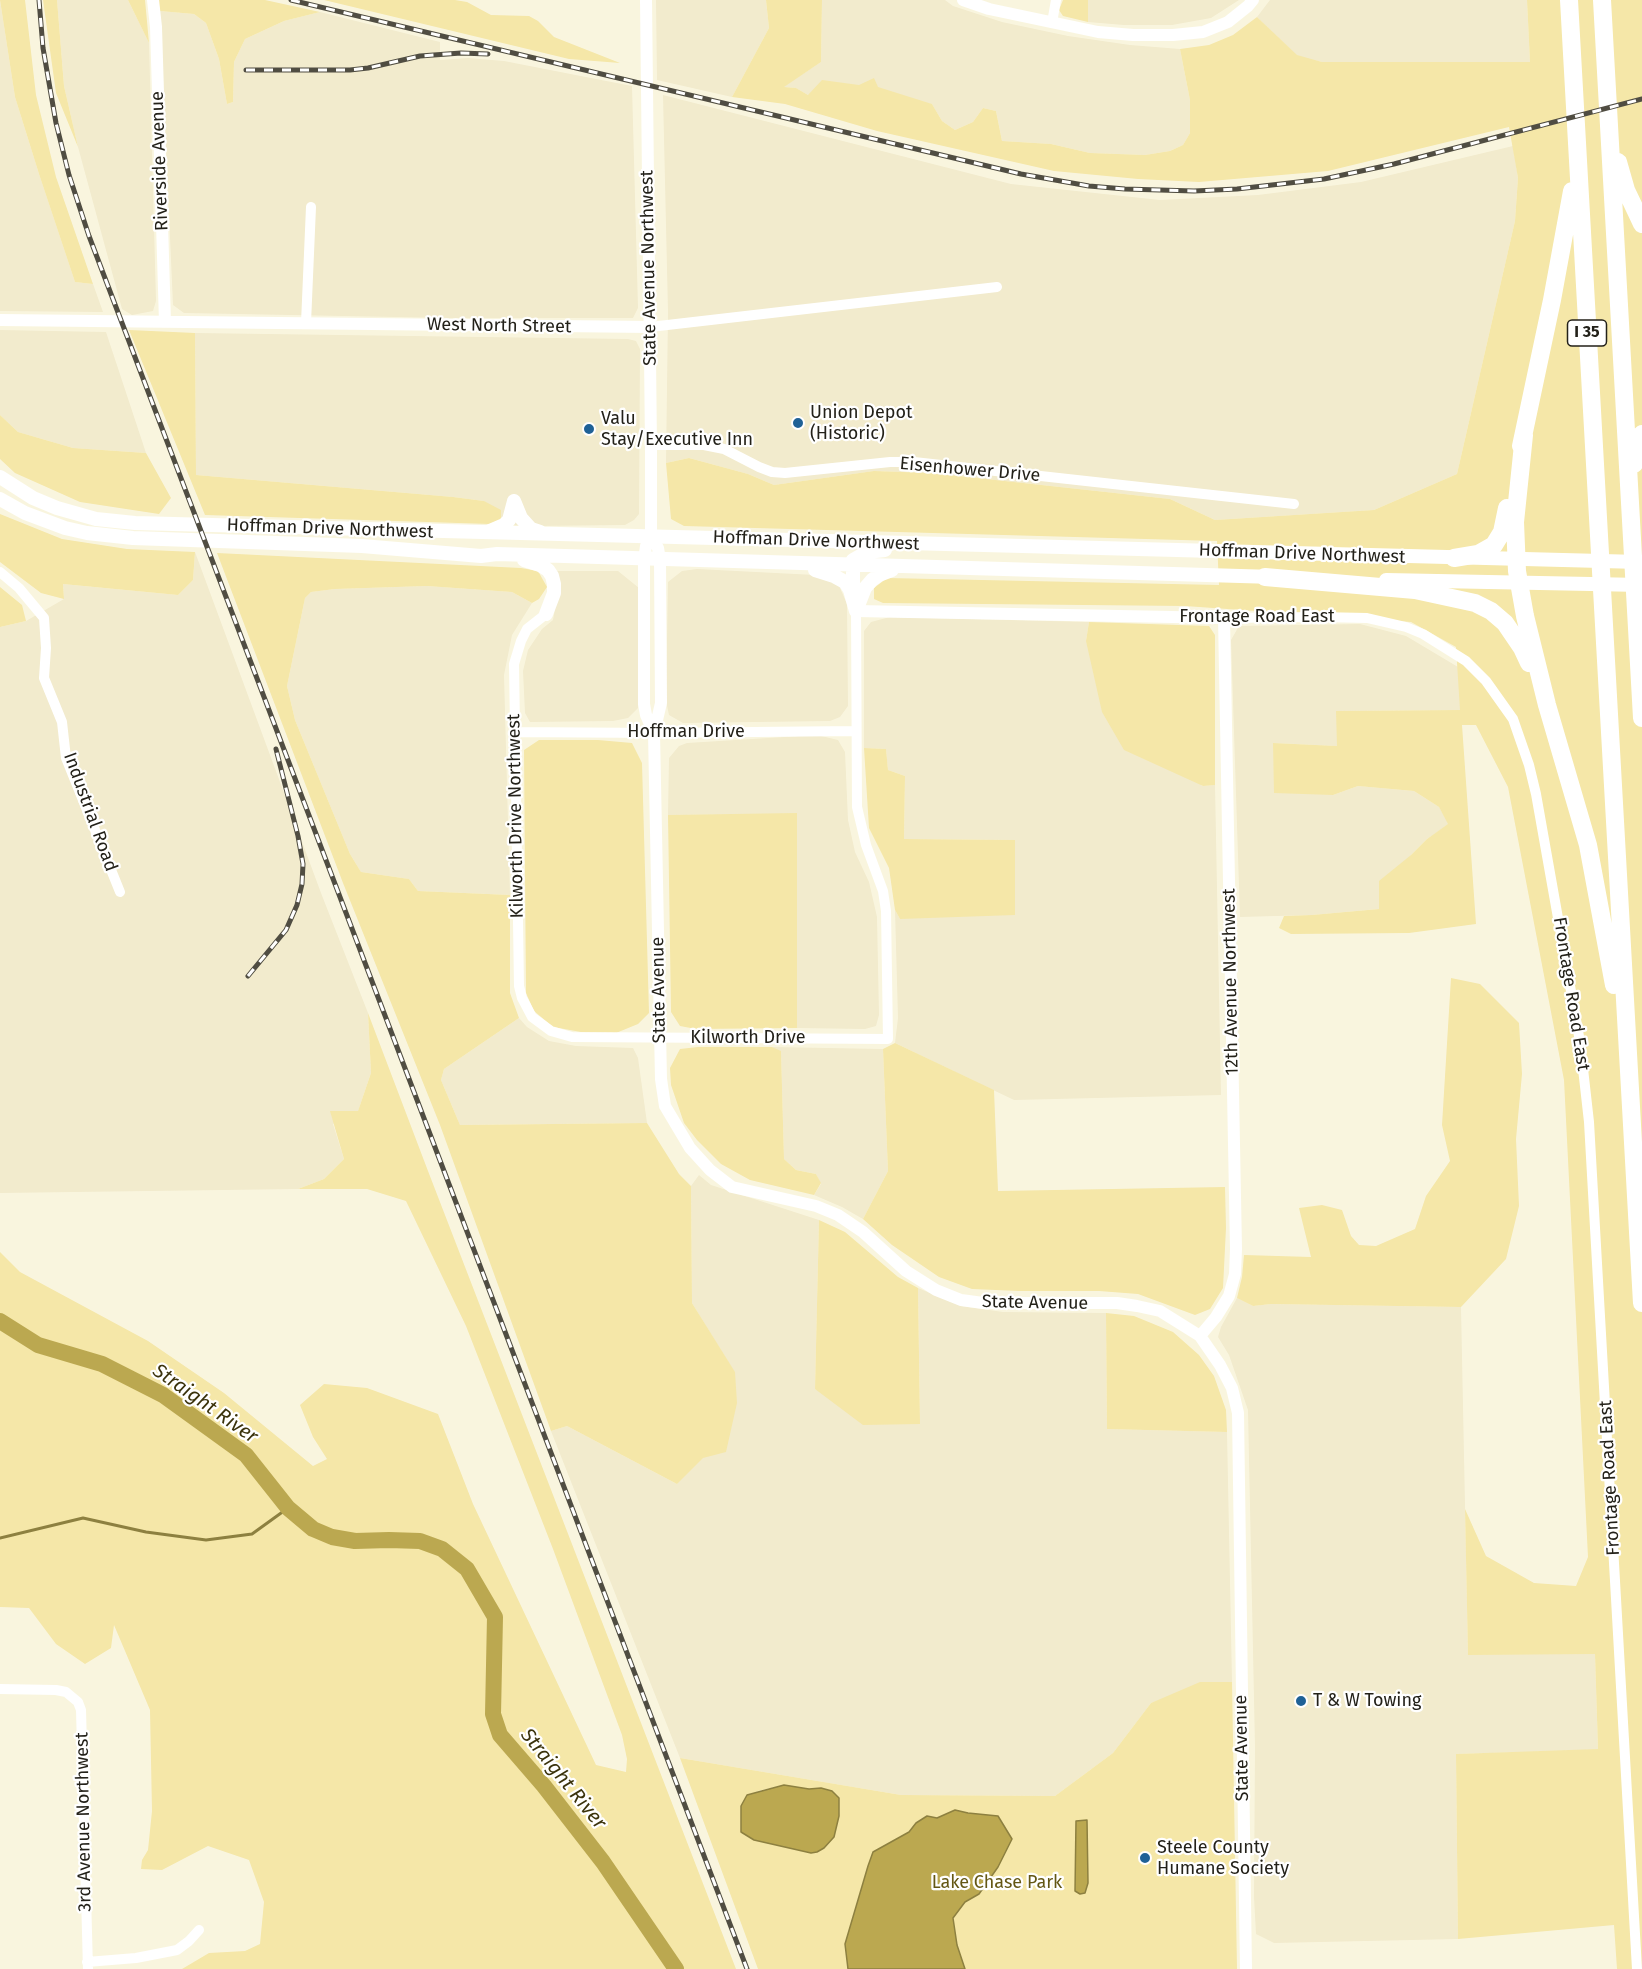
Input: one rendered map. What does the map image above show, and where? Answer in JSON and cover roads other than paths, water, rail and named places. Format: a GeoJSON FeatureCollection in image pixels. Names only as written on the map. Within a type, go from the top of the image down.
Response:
{"type":"FeatureCollection","features":[{"type":"Feature","properties":{"kind":"highway","name":"I 35"},"geometry":{"type":"LineString","coordinates":[[1569,0],[1642,1303]]}},
{"type":"Feature","properties":{"kind":"highway"},"geometry":{"type":"LineString","coordinates":[[1602,0],[1612,144],[1626,190],[1642,224]]}},
{"type":"Feature","properties":{"kind":"highway"},"geometry":{"type":"LineString","coordinates":[[1454,558],[1488,550],[1502,532],[1568,219],[1577,144]]}},
{"type":"Feature","properties":{"kind":"highway","name":"I 35"},"geometry":{"type":"LineString","coordinates":[[1612,144],[1642,718]]}},
{"type":"Feature","properties":{"kind":"highway"},"geometry":{"type":"LineString","coordinates":[[1631,513],[1634,461],[1642,434]]}},
{"type":"Feature","properties":{"kind":"highway"},"geometry":{"type":"LineString","coordinates":[[1524,435],[1516,502],[1515,559],[1525,616],[1547,705],[1577,804],[1598,892],[1613,978],[1632,1122]]}},
{"type":"Feature","properties":{"kind":"highway"},"geometry":{"type":"LineString","coordinates":[[1265,577],[1415,590],[1475,603],[1491,611],[1505,623],[1515,637],[1547,705]]}},
{"type":"Feature","properties":{"kind":"main road","name":"Hoffman Drive Northwest"},"geometry":{"type":"LineString","coordinates":[[0,477],[33,498],[79,515],[114,522],[1642,562]]}},
{"type":"Feature","properties":{"kind":"main road","name":"Hoffman Drive Northwest"},"geometry":{"type":"LineString","coordinates":[[0,499],[25,513],[65,528],[109,536],[162,540],[362,546],[481,556],[497,554],[852,566],[1642,585]]}},
{"type":"Feature","properties":{"kind":"main road"},"geometry":{"type":"LineString","coordinates":[[482,533],[504,525],[509,520],[514,501],[517,512],[531,529],[547,534]]}},
{"type":"Feature","properties":{"kind":"main road"},"geometry":{"type":"LineString","coordinates":[[854,605],[853,560],[867,552],[998,546]]}},
{"type":"Feature","properties":{"kind":"main road"},"geometry":{"type":"LineString","coordinates":[[481,556],[525,560],[549,570],[554,592],[546,614]]}},
{"type":"Feature","properties":{"kind":"main road"},"geometry":{"type":"LineString","coordinates":[[783,564],[834,576],[845,582],[854,605]]}},
{"type":"Feature","properties":{"kind":"main road"},"geometry":{"type":"LineString","coordinates":[[854,605],[879,574],[906,567]]}},
{"type":"Feature","properties":{"kind":"street","name":"Riverside Avenue"},"geometry":{"type":"LineString","coordinates":[[153,0],[156,27],[165,322]]}},
{"type":"Feature","properties":{"kind":"street","name":"State Avenue Northwest"},"geometry":{"type":"LineString","coordinates":[[646,0],[651,536],[646,546],[644,560],[644,704],[654,733]]}},
{"type":"Feature","properties":{"kind":"street"},"geometry":{"type":"LineString","coordinates":[[963,0],[989,9],[1052,23],[1118,34],[1203,32],[1228,22],[1252,0]]}},
{"type":"Feature","properties":{"kind":"street"},"geometry":{"type":"LineString","coordinates":[[1052,23],[1056,0]]}},
{"type":"Feature","properties":{"kind":"street"},"geometry":{"type":"LineString","coordinates":[[306,323],[311,207]]}},
{"type":"Feature","properties":{"kind":"street","name":"West North Street"},"geometry":{"type":"LineString","coordinates":[[0,320],[650,327],[997,286]]}},
{"type":"Feature","properties":{"kind":"street","name":"Eisenhower Drive"},"geometry":{"type":"LineString","coordinates":[[651,445],[705,445],[724,449],[772,472],[785,473],[890,462],[914,462],[1294,504]]}},
{"type":"Feature","properties":{"kind":"street","name":"State Avenue Northwest"},"geometry":{"type":"LineString","coordinates":[[651,536],[658,548],[660,560],[661,703],[654,733]]}},
{"type":"Feature","properties":{"kind":"street","name":"Industrial Road"},"geometry":{"type":"LineString","coordinates":[[0,572],[20,588],[44,618],[46,648],[44,678],[62,722],[66,758],[120,892]]}},
{"type":"Feature","properties":{"kind":"street"},"geometry":{"type":"LineString","coordinates":[[854,605],[856,731]]}},
{"type":"Feature","properties":{"kind":"street","name":"Frontage Road East"},"geometry":{"type":"LineString","coordinates":[[854,605],[1224,618],[1353,617],[1387,621],[1423,634],[1466,661],[1493,689],[1513,718],[1536,794],[1580,1042],[1589,1122],[1637,1969]]}},
{"type":"Feature","properties":{"kind":"street","name":"Kilworth Drive Northwest"},"geometry":{"type":"LineString","coordinates":[[539,1023],[527,1009],[519,986],[514,664],[527,629],[546,614]]}},
{"type":"Feature","properties":{"kind":"street","name":"12th Avenue Northwest"},"geometry":{"type":"LineString","coordinates":[[1200,1336],[1216,1317],[1229,1296],[1235,1274],[1236,1249],[1224,618]]}},
{"type":"Feature","properties":{"kind":"street","name":"Hoffman Drive"},"geometry":{"type":"LineString","coordinates":[[515,732],[856,731]]}},
{"type":"Feature","properties":{"kind":"street","name":"Kilworth Drive"},"geometry":{"type":"LineString","coordinates":[[539,1023],[551,1031],[572,1037],[888,1040],[886,911],[878,872],[860,826],[857,807],[856,731]]}},
{"type":"Feature","properties":{"kind":"street","name":"State Avenue"},"geometry":{"type":"LineString","coordinates":[[654,733],[661,1079],[665,1106],[690,1148],[710,1170],[732,1187],[816,1206],[837,1215],[863,1232],[906,1271],[936,1290],[960,1300],[983,1304],[1117,1304],[1160,1311],[1200,1336],[1220,1365],[1232,1388],[1238,1413],[1246,1969]]}},
{"type":"Feature","properties":{"kind":"street","name":"3rd Avenue Northwest"},"geometry":{"type":"LineString","coordinates":[[0,1689],[66,1692],[73,1696],[81,1710],[88,1966]]}},
{"type":"Feature","properties":{"kind":"street"},"geometry":{"type":"LineString","coordinates":[[88,1966],[177,1950],[199,1930]]}},
{"type":"Feature","properties":{"kind":"waterway","name":"Straight River"},"geometry":{"type":"LineString","coordinates":[[0,1321],[38,1345],[102,1364],[163,1395],[246,1455],[288,1508],[313,1529],[332,1537],[355,1541],[420,1541],[442,1549],[467,1569],[495,1617],[493,1714],[500,1735],[544,1786],[603,1862],[676,1969]]}},
{"type":"Feature","properties":{"kind":"waterway"},"geometry":{"type":"LineString","coordinates":[[0,1538],[83,1518],[146,1532],[206,1540],[252,1534],[288,1508]]}},
{"type":"Feature","properties":{"kind":"railway"},"geometry":{"type":"LineString","coordinates":[[39,0],[43,48],[56,123],[69,175],[89,236],[747,1969]]}},
{"type":"Feature","properties":{"kind":"railway"},"geometry":{"type":"LineString","coordinates":[[291,0],[1021,174],[1089,186],[1125,189],[1194,191],[1237,189],[1324,179],[1394,164],[1642,99]]}},
{"type":"Feature","properties":{"kind":"railway"},"geometry":{"type":"LineString","coordinates":[[246,70],[350,70],[420,56],[488,54]]}},
{"type":"Feature","properties":{"kind":"railway"},"geometry":{"type":"LineString","coordinates":[[248,976],[286,930],[297,905],[302,884],[303,864],[298,836],[276,749]]}},
{"type":"Feature","properties":{"kind":"place","name":"Union Depot (Historic)"},"geometry":{"type":"Point","coordinates":[798,423]}},
{"type":"Feature","properties":{"kind":"place","name":"Valu Stay/Executive Inn"},"geometry":{"type":"Point","coordinates":[589,429]}},
{"type":"Feature","properties":{"kind":"place","name":"T & W Towing"},"geometry":{"type":"Point","coordinates":[1301,1701]}},
{"type":"Feature","properties":{"kind":"place","name":"Steele County Humane Society"},"geometry":{"type":"Point","coordinates":[1145,1858]}},
{"type":"Feature","properties":{"kind":"park label","name":"Lake Chase Park"},"geometry":{"type":"Point","coordinates":[997,1883]}}]}
